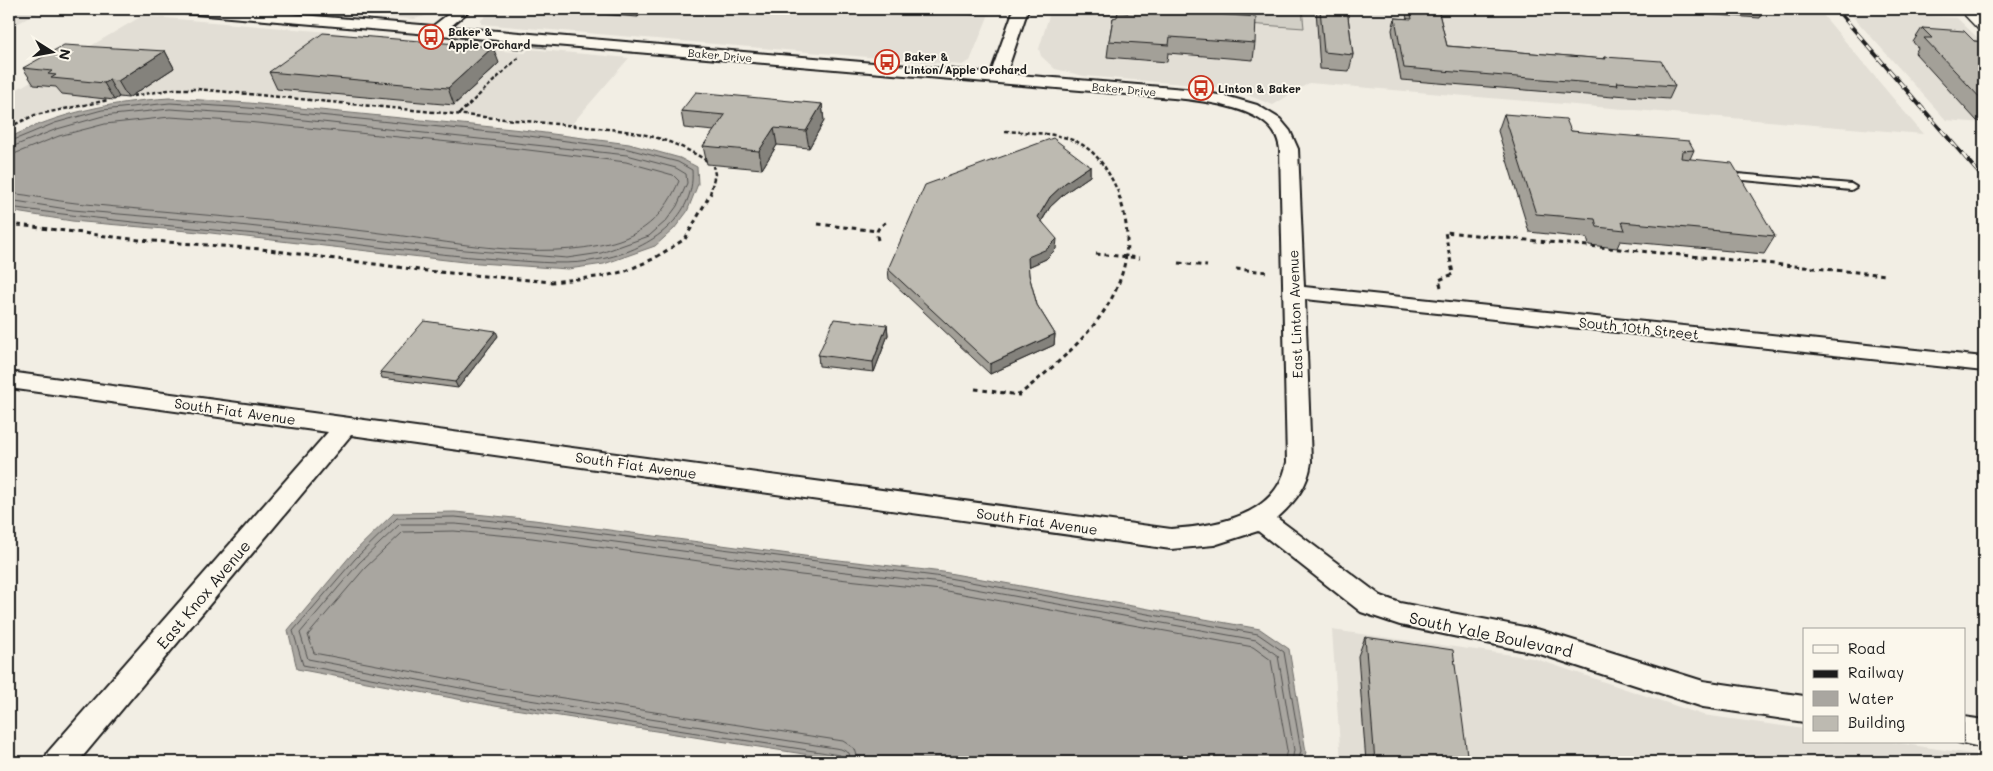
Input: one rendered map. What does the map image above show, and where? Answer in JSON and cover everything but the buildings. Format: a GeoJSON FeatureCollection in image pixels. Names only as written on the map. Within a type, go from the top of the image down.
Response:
{"type":"FeatureCollection","features":[{"type":"Feature","properties":{"kind":"street","name":"Baker Drive"},"geometry":{"type":"LineString","coordinates":[[183,9],[1201,96],[1228,101],[1255,111]]}},
{"type":"Feature","properties":{"kind":"street"},"geometry":{"type":"LineString","coordinates":[[438,30],[464,9]]}},
{"type":"Feature","properties":{"kind":"street"},"geometry":{"type":"LineString","coordinates":[[997,78],[1021,9]]}},
{"type":"Feature","properties":{"kind":"street","name":"East Linton Avenue"},"geometry":{"type":"LineString","coordinates":[[1255,111],[1282,131],[1289,149],[1299,460],[1297,476],[1287,494],[1261,518]]}},
{"type":"Feature","properties":{"kind":"street","name":"South 10th Street"},"geometry":{"type":"LineString","coordinates":[[1295,292],[1984,364]]}},
{"type":"Feature","properties":{"kind":"street","name":"South Fiat Avenue"},"geometry":{"type":"LineString","coordinates":[[9,380],[1170,539],[1197,538],[1235,531],[1261,518]]}},
{"type":"Feature","properties":{"kind":"street","name":"East Knox Avenue"},"geometry":{"type":"LineString","coordinates":[[59,762],[346,426]]}},
{"type":"Feature","properties":{"kind":"street","name":"South Yale Boulevard"},"geometry":{"type":"LineString","coordinates":[[1261,518],[1332,576],[1371,604],[1400,614],[1540,642],[1703,694],[1803,709]]}},
{"type":"Feature","properties":{"kind":"street"},"geometry":{"type":"LineString","coordinates":[[1966,732],[1984,734]]}},
{"type":"Feature","properties":{"kind":"lane"},"geometry":{"type":"LineString","coordinates":[[1716,175],[1851,187]]}},
{"type":"Feature","properties":{"kind":"path"},"geometry":{"type":"LineString","coordinates":[[458,114],[525,52]]}},
{"type":"Feature","properties":{"kind":"path"},"geometry":{"type":"LineString","coordinates":[[133,96],[185,89],[458,114],[655,136],[687,148],[707,161]]}},
{"type":"Feature","properties":{"kind":"path"},"geometry":{"type":"LineString","coordinates":[[9,126],[35,115],[109,100]]}},
{"type":"Feature","properties":{"kind":"path"},"geometry":{"type":"LineString","coordinates":[[975,389],[1019,395],[1058,363],[1093,329],[1110,303],[1118,288],[1126,257],[1126,221],[1114,184],[1095,158],[1076,138],[1005,131]]}},
{"type":"Feature","properties":{"kind":"path"},"geometry":{"type":"LineString","coordinates":[[9,224],[139,240],[261,249],[427,271],[552,282],[605,276],[626,271],[652,259],[686,239],[712,191],[715,174],[713,166]]}},
{"type":"Feature","properties":{"kind":"path"},"geometry":{"type":"LineString","coordinates":[[877,231],[886,222]]}},
{"type":"Feature","properties":{"kind":"path"},"geometry":{"type":"LineString","coordinates":[[818,224],[877,231]]}},
{"type":"Feature","properties":{"kind":"path"},"geometry":{"type":"LineString","coordinates":[[877,231],[878,240]]}},
{"type":"Feature","properties":{"kind":"path"},"geometry":{"type":"LineString","coordinates":[[1441,288],[1440,280],[1453,274],[1445,232],[1886,275]]}},
{"type":"Feature","properties":{"kind":"path"},"geometry":{"type":"LineString","coordinates":[[1601,239],[1604,248]]}},
{"type":"Feature","properties":{"kind":"path"},"geometry":{"type":"LineString","coordinates":[[1096,254],[1140,258]]}},
{"type":"Feature","properties":{"kind":"path"},"geometry":{"type":"LineString","coordinates":[[1179,262],[1207,266]]}},
{"type":"Feature","properties":{"kind":"path"},"geometry":{"type":"LineString","coordinates":[[1236,269],[1269,272]]}},
{"type":"Feature","properties":{"kind":"shaded area"},"geometry":{"type":"Polygon","coordinates":[[[9,9],[45,9],[9,28],[9,9]]]}},
{"type":"Feature","properties":{"kind":"shaded area"},"geometry":{"type":"Polygon","coordinates":[[[296,9],[435,9],[425,16],[414,19],[296,9]]]}},
{"type":"Feature","properties":{"kind":"shaded area"},"geometry":{"type":"Polygon","coordinates":[[[494,9],[991,9],[970,61],[962,65],[481,24],[481,20],[494,9]]]}},
{"type":"Feature","properties":{"kind":"shaded area"},"geometry":{"type":"Polygon","coordinates":[[[1051,9],[1818,9],[1923,134],[1309,83],[1273,105],[1242,93],[1209,86],[1084,76],[1055,69],[1041,56],[1039,49],[1051,9]]]}},
{"type":"Feature","properties":{"kind":"shaded area"},"geometry":{"type":"Polygon","coordinates":[[[1302,9],[1304,28],[1051,10],[1302,9]]]}},
{"type":"Feature","properties":{"kind":"shaded area"},"geometry":{"type":"Polygon","coordinates":[[[1847,10],[1957,18],[1984,44],[1984,123],[1946,120],[1847,10]]]}},
{"type":"Feature","properties":{"kind":"shaded area"},"geometry":{"type":"Polygon","coordinates":[[[142,16],[341,33],[338,35],[525,53],[529,49],[629,58],[572,124],[183,87],[32,115],[9,124],[9,94],[142,16]]]}},
{"type":"Feature","properties":{"kind":"shaded area"},"geometry":{"type":"Polygon","coordinates":[[[464,39],[543,46],[546,48],[528,46],[524,50],[459,44],[464,39]]]}},
{"type":"Feature","properties":{"kind":"shaded area"},"geometry":{"type":"Polygon","coordinates":[[[1332,630],[1533,658],[1703,715],[1803,729],[1803,744],[1905,744],[1984,756],[1984,762],[1341,762],[1332,630]]]}},
{"type":"Feature","properties":{"kind":"water"},"geometry":{"type":"Polygon","coordinates":[[[169,98],[249,103],[522,130],[629,144],[680,158],[697,167],[698,184],[687,212],[674,229],[655,246],[604,264],[568,269],[464,262],[211,233],[72,221],[9,211],[9,138],[48,121],[87,110],[128,102],[169,98]]]}},
{"type":"Feature","properties":{"kind":"water"},"geometry":{"type":"Polygon","coordinates":[[[455,512],[534,520],[804,556],[943,572],[1260,629],[1289,649],[1306,752],[1303,762],[855,762],[495,706],[297,669],[288,630],[351,555],[394,513],[455,512]]]}},
{"type":"Feature","properties":{"kind":"railway"},"geometry":{"type":"LineString","coordinates":[[1836,9],[1984,179]]}},
{"type":"Feature","properties":{"kind":"place","name":"Baker & Apple Orchard"},"geometry":{"type":"Point","coordinates":[431,37]}},
{"type":"Feature","properties":{"kind":"place","name":"Baker & Linton/Apple Orchard"},"geometry":{"type":"Point","coordinates":[887,62]}},
{"type":"Feature","properties":{"kind":"place","name":"Linton & Baker"},"geometry":{"type":"Point","coordinates":[1201,88]}}]}
